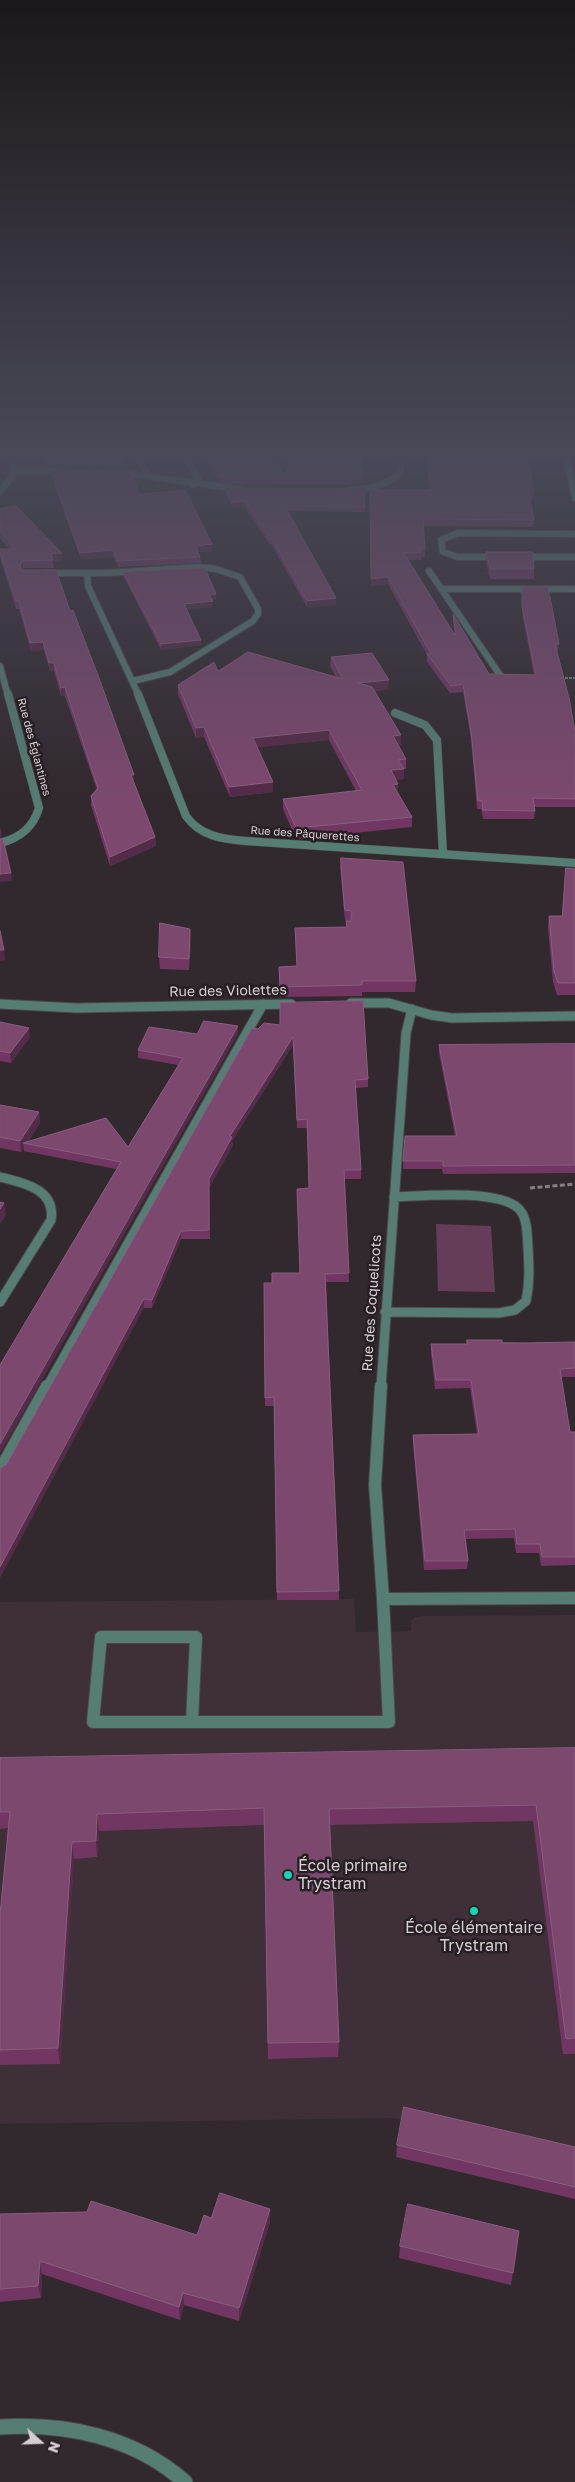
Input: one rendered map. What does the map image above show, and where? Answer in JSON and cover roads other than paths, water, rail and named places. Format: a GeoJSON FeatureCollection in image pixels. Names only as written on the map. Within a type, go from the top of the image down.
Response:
{"type":"FeatureCollection","features":[{"type":"Feature","properties":{"kind":"street"},"geometry":{"type":"LineString","coordinates":[[34,573],[87,573],[198,568],[216,569],[240,577],[258,609],[258,614],[253,621],[175,670],[162,675],[133,681]]}},
{"type":"Feature","properties":{"kind":"street"},"geometry":{"type":"LineString","coordinates":[[429,571],[502,678]]}},
{"type":"Feature","properties":{"kind":"street","name":"Rue des Pâquerettes"},"geometry":{"type":"LineString","coordinates":[[87,573],[88,586],[133,681],[186,816],[196,827],[215,836],[245,841],[575,863]]}},
{"type":"Feature","properties":{"kind":"street"},"geometry":{"type":"LineString","coordinates":[[441,589],[575,589]]}},
{"type":"Feature","properties":{"kind":"street","name":"Rue des Églantines"},"geometry":{"type":"LineString","coordinates":[[0,666],[39,808],[35,822],[26,831],[0,843]]}},
{"type":"Feature","properties":{"kind":"street"},"geometry":{"type":"LineString","coordinates":[[395,713],[420,721],[431,731],[437,740],[443,854]]}},
{"type":"Feature","properties":{"kind":"street"},"geometry":{"type":"LineString","coordinates":[[342,1003],[382,1002],[431,1015],[452,1018],[575,1016]]}},
{"type":"Feature","properties":{"kind":"street","name":"Rue des Violettes"},"geometry":{"type":"LineString","coordinates":[[0,1004],[76,1008],[302,1004]]}},
{"type":"Feature","properties":{"kind":"street"},"geometry":{"type":"LineString","coordinates":[[0,1470],[263,1004]]}},
{"type":"Feature","properties":{"kind":"street","name":"Rue des Coquelicots"},"geometry":{"type":"LineString","coordinates":[[192,1722],[389,1722],[375,1470],[406,1033],[412,1010]]}},
{"type":"Feature","properties":{"kind":"street"},"geometry":{"type":"LineString","coordinates":[[0,1177],[40,1190],[52,1201],[54,1207],[51,1220],[0,1302]]}},
{"type":"Feature","properties":{"kind":"street"},"geometry":{"type":"LineString","coordinates":[[385,1312],[499,1313],[522,1306],[526,1301],[530,1282],[526,1222],[518,1207],[506,1200],[480,1196],[394,1197]]}},
{"type":"Feature","properties":{"kind":"street"},"geometry":{"type":"LineString","coordinates":[[383,1599],[575,1598]]}},
{"type":"Feature","properties":{"kind":"street"},"geometry":{"type":"LineString","coordinates":[[101,1637],[196,1637],[192,1722],[93,1722],[101,1637]]}},
{"type":"Feature","properties":{"kind":"street"},"geometry":{"type":"LineString","coordinates":[[0,2427],[54,2426],[94,2435],[161,2464],[185,2482]]}},
{"type":"Feature","properties":{"kind":"place","name":"École primaire Trystram"},"geometry":{"type":"Point","coordinates":[288,1875]}},
{"type":"Feature","properties":{"kind":"place","name":"École élémentaire Trystram"},"geometry":{"type":"Point","coordinates":[474,1911]}}]}
